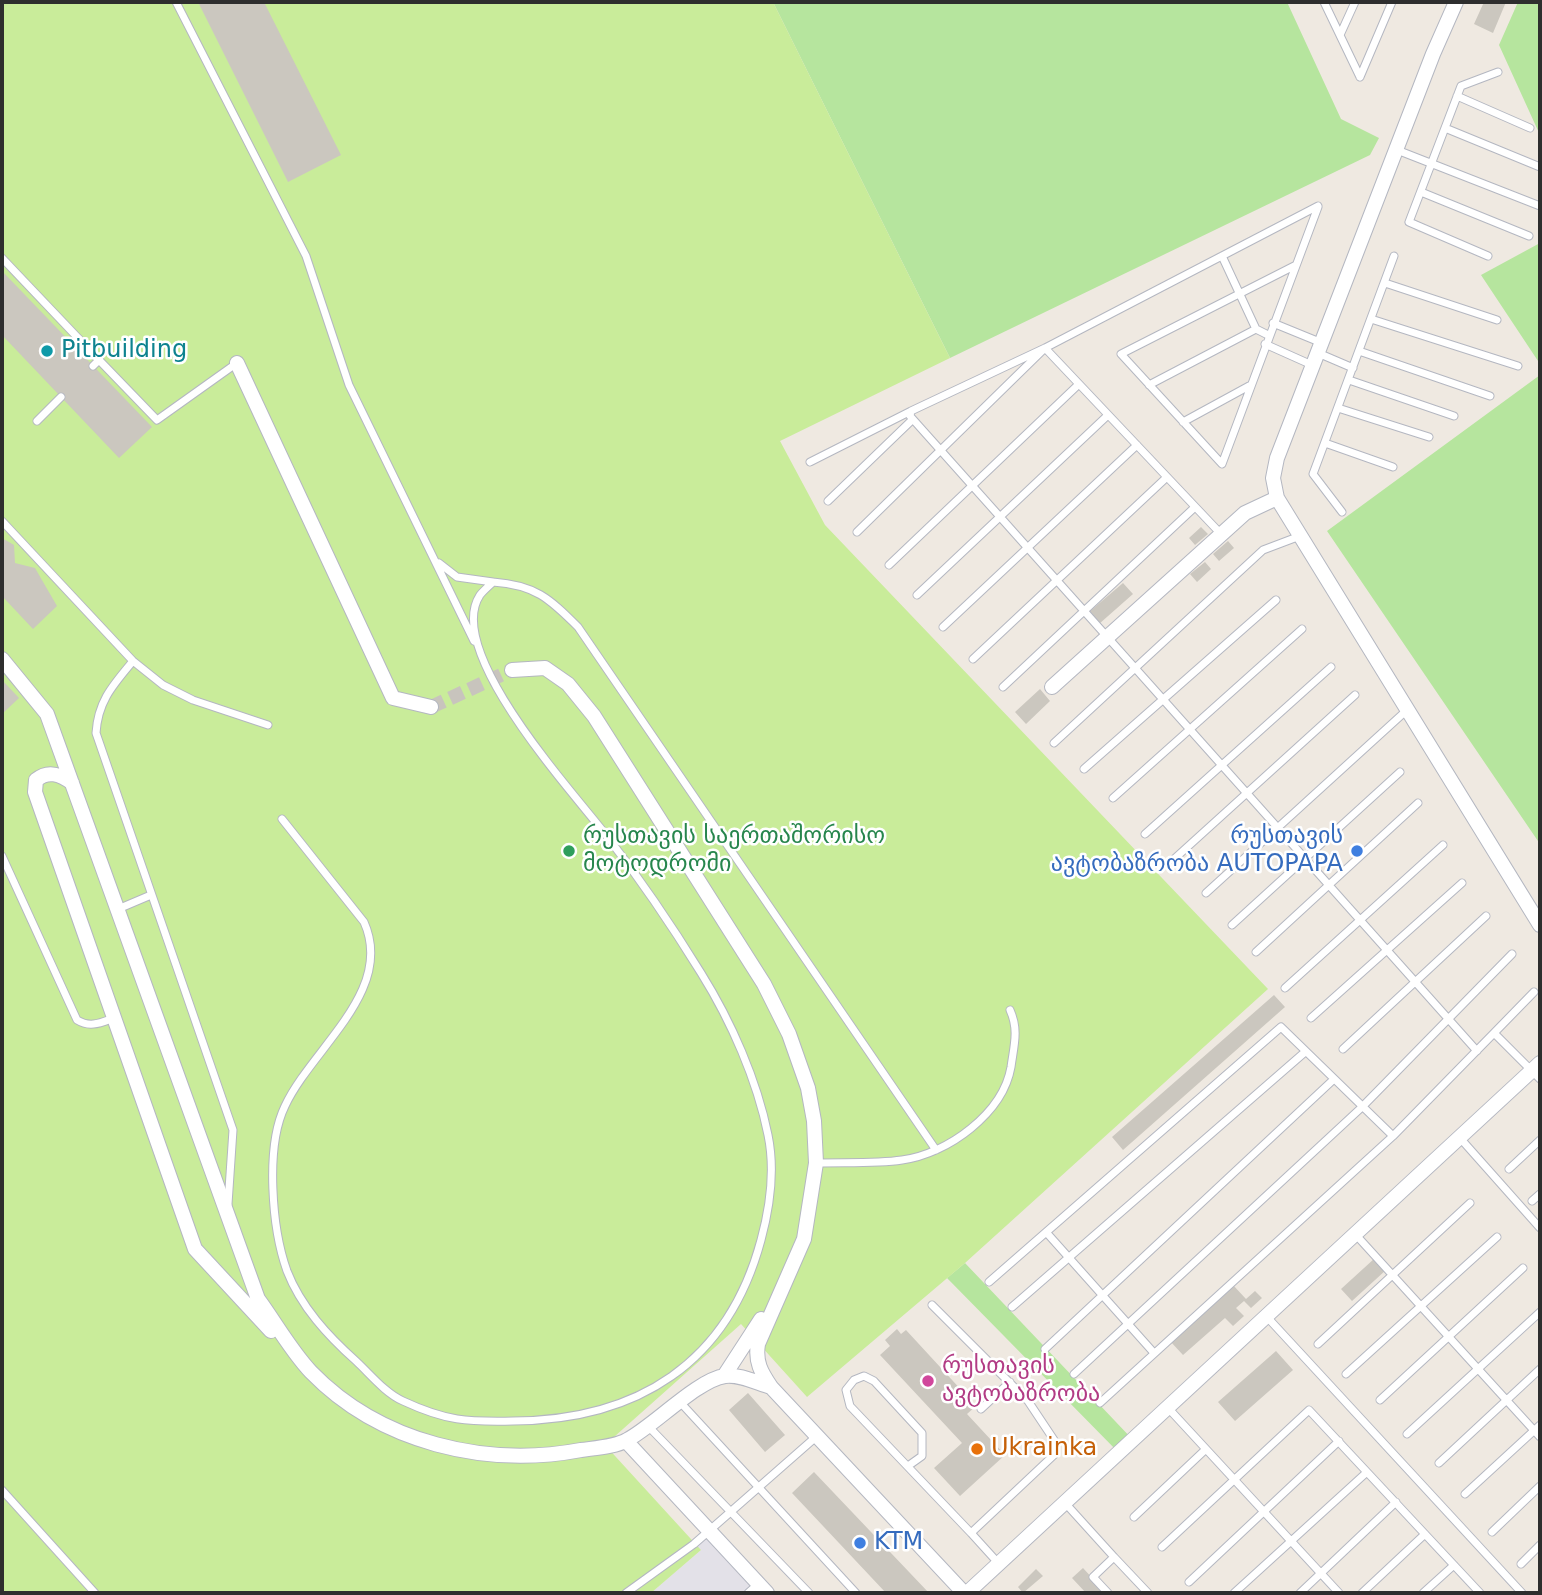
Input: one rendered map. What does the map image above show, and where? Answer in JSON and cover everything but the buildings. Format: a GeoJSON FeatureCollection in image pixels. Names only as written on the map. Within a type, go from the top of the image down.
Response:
{"type":"FeatureCollection","features":[{"type":"Feature","properties":{"kind":"street"},"geometry":{"type":"LineString","coordinates":[[1456,2],[1317,353],[1277,458],[1273,478],[1277,498],[1540,925]]}},
{"type":"Feature","properties":{"kind":"street"},"geometry":{"type":"LineString","coordinates":[[237,363],[393,698],[431,707]]}},
{"type":"Feature","properties":{"kind":"street"},"geometry":{"type":"LineString","coordinates":[[1052,687],[1245,513],[1277,498]]}},
{"type":"Feature","properties":{"kind":"street"},"geometry":{"type":"LineString","coordinates":[[2,659],[47,714],[258,1299],[311,1372]]}},
{"type":"Feature","properties":{"kind":"street"},"geometry":{"type":"LineString","coordinates":[[512,670],[545,668],[568,684],[594,716],[644,790],[742,947],[789,1034],[808,1088],[814,1121],[816,1163],[804,1239],[774,1305],[756,1357],[759,1369],[771,1387],[966,1593],[1000,1565],[1460,1138],[1538,1071]]}},
{"type":"Feature","properties":{"kind":"street"},"geometry":{"type":"LineString","coordinates":[[72,783],[55,774],[43,774],[36,780],[35,792],[195,1249],[311,1372],[364,1414],[422,1441],[466,1452],[504,1457],[546,1457],[625,1441],[680,1402],[724,1376],[761,1319],[774,1305]]}},
{"type":"Feature","properties":{"kind":"street"},"geometry":{"type":"LineString","coordinates":[[724,1376],[742,1377],[771,1387]]}},
{"type":"Feature","properties":{"kind":"street"},"geometry":{"type":"LineString","coordinates":[[625,1441],[710,1530],[758,1590]]}},
{"type":"Feature","properties":{"kind":"lane"},"geometry":{"type":"LineString","coordinates":[[176,2],[306,256],[349,385],[479,651],[513,715],[554,773],[606,835],[703,975],[745,1060],[764,1116],[771,1149],[769,1211],[754,1268],[730,1319],[680,1370],[632,1402],[556,1421],[458,1422],[398,1399],[322,1331],[287,1271],[274,1205],[274,1149],[284,1107],[362,992],[372,962],[372,940],[364,922],[282,819]]}},
{"type":"Feature","properties":{"kind":"lane"},"geometry":{"type":"LineString","coordinates":[[1324,2],[1360,77],[1392,2]]}},
{"type":"Feature","properties":{"kind":"lane"},"geometry":{"type":"LineString","coordinates":[[1340,35],[1355,2]]}},
{"type":"Feature","properties":{"kind":"lane"},"geometry":{"type":"LineString","coordinates":[[1488,256],[1409,222],[1461,86],[1498,72]]}},
{"type":"Feature","properties":{"kind":"lane"},"geometry":{"type":"LineString","coordinates":[[1457,96],[1531,128]]}},
{"type":"Feature","properties":{"kind":"lane"},"geometry":{"type":"LineString","coordinates":[[1445,128],[1540,167]]}},
{"type":"Feature","properties":{"kind":"lane"},"geometry":{"type":"LineString","coordinates":[[1396,150],[1540,206]]}},
{"type":"Feature","properties":{"kind":"lane"},"geometry":{"type":"LineString","coordinates":[[1421,192],[1530,236]]}},
{"type":"Feature","properties":{"kind":"lane"},"geometry":{"type":"LineString","coordinates":[[810,462],[1045,348],[1318,206],[1222,464],[1121,354],[1296,265]]}},
{"type":"Feature","properties":{"kind":"lane"},"geometry":{"type":"LineString","coordinates":[[1222,256],[1256,329],[1268,335]]}},
{"type":"Feature","properties":{"kind":"lane"},"geometry":{"type":"LineString","coordinates":[[1342,512],[1314,474],[1394,256]]}},
{"type":"Feature","properties":{"kind":"lane"},"geometry":{"type":"LineString","coordinates":[[2,258],[96,363],[157,420],[237,363]]}},
{"type":"Feature","properties":{"kind":"lane"},"geometry":{"type":"LineString","coordinates":[[1385,283],[1497,320]]}},
{"type":"Feature","properties":{"kind":"lane"},"geometry":{"type":"LineString","coordinates":[[1371,319],[1518,366]]}},
{"type":"Feature","properties":{"kind":"lane"},"geometry":{"type":"LineString","coordinates":[[1273,323],[1317,353],[1353,368]]}},
{"type":"Feature","properties":{"kind":"lane"},"geometry":{"type":"LineString","coordinates":[[1149,385],[1256,329]]}},
{"type":"Feature","properties":{"kind":"lane"},"geometry":{"type":"LineString","coordinates":[[1265,344],[1317,353]]}},
{"type":"Feature","properties":{"kind":"lane"},"geometry":{"type":"LineString","coordinates":[[1045,348],[1220,534]]}},
{"type":"Feature","properties":{"kind":"lane"},"geometry":{"type":"LineString","coordinates":[[858,532],[1045,348]]}},
{"type":"Feature","properties":{"kind":"lane"},"geometry":{"type":"LineString","coordinates":[[1359,351],[1490,396]]}},
{"type":"Feature","properties":{"kind":"lane"},"geometry":{"type":"LineString","coordinates":[[1349,380],[1454,416]]}},
{"type":"Feature","properties":{"kind":"lane"},"geometry":{"type":"LineString","coordinates":[[889,565],[1079,384]]}},
{"type":"Feature","properties":{"kind":"lane"},"geometry":{"type":"LineString","coordinates":[[1183,422],[1250,386]]}},
{"type":"Feature","properties":{"kind":"lane"},"geometry":{"type":"LineString","coordinates":[[37,421],[61,397]]}},
{"type":"Feature","properties":{"kind":"lane"},"geometry":{"type":"LineString","coordinates":[[1338,408],[1429,437]]}},
{"type":"Feature","properties":{"kind":"lane"},"geometry":{"type":"LineString","coordinates":[[911,411],[912,420],[940,452],[1477,1051]]}},
{"type":"Feature","properties":{"kind":"lane"},"geometry":{"type":"LineString","coordinates":[[917,594],[1108,415]]}},
{"type":"Feature","properties":{"kind":"lane"},"geometry":{"type":"LineString","coordinates":[[828,501],[912,420]]}},
{"type":"Feature","properties":{"kind":"lane"},"geometry":{"type":"LineString","coordinates":[[1325,443],[1393,467]]}},
{"type":"Feature","properties":{"kind":"lane"},"geometry":{"type":"LineString","coordinates":[[943,626],[1137,445]]}},
{"type":"Feature","properties":{"kind":"lane"},"geometry":{"type":"LineString","coordinates":[[974,659],[1167,477]]}},
{"type":"Feature","properties":{"kind":"lane"},"geometry":{"type":"LineString","coordinates":[[1003,687],[1195,507]]}},
{"type":"Feature","properties":{"kind":"lane"},"geometry":{"type":"LineString","coordinates":[[2,521],[133,661],[163,685],[193,700],[268,725]]}},
{"type":"Feature","properties":{"kind":"lane"},"geometry":{"type":"LineString","coordinates":[[1054,743],[1264,550],[1300,536]]}},
{"type":"Feature","properties":{"kind":"lane"},"geometry":{"type":"LineString","coordinates":[[436,561],[457,577],[519,584],[548,597],[578,627],[936,1150]]}},
{"type":"Feature","properties":{"kind":"lane"},"geometry":{"type":"LineString","coordinates":[[479,651],[475,615],[478,596],[493,582]]}},
{"type":"Feature","properties":{"kind":"lane"},"geometry":{"type":"LineString","coordinates":[[1084,769],[1276,600]]}},
{"type":"Feature","properties":{"kind":"lane"},"geometry":{"type":"LineString","coordinates":[[1113,798],[1303,629]]}},
{"type":"Feature","properties":{"kind":"lane"},"geometry":{"type":"LineString","coordinates":[[133,661],[104,696],[97,713],[96,733],[233,1130],[229,1222]]}},
{"type":"Feature","properties":{"kind":"lane"},"geometry":{"type":"LineString","coordinates":[[1145,834],[1331,667]]}},
{"type":"Feature","properties":{"kind":"lane"},"geometry":{"type":"LineString","coordinates":[[1173,860],[1354,695]]}},
{"type":"Feature","properties":{"kind":"lane"},"geometry":{"type":"LineString","coordinates":[[1206,893],[1407,710]]}},
{"type":"Feature","properties":{"kind":"lane"},"geometry":{"type":"LineString","coordinates":[[1232,925],[1400,772]]}},
{"type":"Feature","properties":{"kind":"lane"},"geometry":{"type":"LineString","coordinates":[[1256,952],[1418,803]]}},
{"type":"Feature","properties":{"kind":"lane"},"geometry":{"type":"LineString","coordinates":[[1285,988],[1443,845]]}},
{"type":"Feature","properties":{"kind":"lane"},"geometry":{"type":"LineString","coordinates":[[2,856],[76,1020],[84,1025],[95,1025],[114,1018]]}},
{"type":"Feature","properties":{"kind":"lane"},"geometry":{"type":"LineString","coordinates":[[1311,1018],[1462,883]]}},
{"type":"Feature","properties":{"kind":"lane"},"geometry":{"type":"LineString","coordinates":[[118,909],[151,895]]}},
{"type":"Feature","properties":{"kind":"lane"},"geometry":{"type":"LineString","coordinates":[[1343,1049],[1486,916]]}},
{"type":"Feature","properties":{"kind":"lane"},"geometry":{"type":"LineString","coordinates":[[1074,1374],[1362,1107],[1512,954]]}},
{"type":"Feature","properties":{"kind":"lane"},"geometry":{"type":"LineString","coordinates":[[1100,1403],[1393,1136],[1534,992]]}},
{"type":"Feature","properties":{"kind":"lane"},"geometry":{"type":"LineString","coordinates":[[816,1163],[903,1160],[936,1150],[995,1105],[1008,1081],[1017,1027],[1010,1010]]}},
{"type":"Feature","properties":{"kind":"lane"},"geometry":{"type":"LineString","coordinates":[[989,1282],[1281,1027],[1393,1136]]}},
{"type":"Feature","properties":{"kind":"lane"},"geometry":{"type":"LineString","coordinates":[[1494,1033],[1538,1071]]}},
{"type":"Feature","properties":{"kind":"lane"},"geometry":{"type":"LineString","coordinates":[[1012,1307],[1305,1052]]}},
{"type":"Feature","properties":{"kind":"lane"},"geometry":{"type":"LineString","coordinates":[[1045,1349],[1333,1080]]}},
{"type":"Feature","properties":{"kind":"lane"},"geometry":{"type":"LineString","coordinates":[[1460,1138],[1540,1228]]}},
{"type":"Feature","properties":{"kind":"lane"},"geometry":{"type":"LineString","coordinates":[[1508,1169],[1540,1140]]}},
{"type":"Feature","properties":{"kind":"lane"},"geometry":{"type":"LineString","coordinates":[[1532,1201],[1540,1194]]}},
{"type":"Feature","properties":{"kind":"lane"},"geometry":{"type":"LineString","coordinates":[[1318,1344],[1470,1203]]}},
{"type":"Feature","properties":{"kind":"lane"},"geometry":{"type":"LineString","coordinates":[[1046,1232],[1154,1353]]}},
{"type":"Feature","properties":{"kind":"lane"},"geometry":{"type":"LineString","coordinates":[[1356,1235],[1538,1431],[1465,1494]]}},
{"type":"Feature","properties":{"kind":"lane"},"geometry":{"type":"LineString","coordinates":[[1346,1374],[1497,1237]]}},
{"type":"Feature","properties":{"kind":"lane"},"geometry":{"type":"LineString","coordinates":[[1380,1400],[1523,1268]]}},
{"type":"Feature","properties":{"kind":"lane"},"geometry":{"type":"LineString","coordinates":[[932,1304],[1010,1382],[1049,1427],[1056,1443],[1055,1454],[971,1533]]}},
{"type":"Feature","properties":{"kind":"lane"},"geometry":{"type":"LineString","coordinates":[[1407,1434],[1540,1312]]}},
{"type":"Feature","properties":{"kind":"lane"},"geometry":{"type":"LineString","coordinates":[[1267,1317],[1522,1593]]}},
{"type":"Feature","properties":{"kind":"lane"},"geometry":{"type":"LineString","coordinates":[[1438,1463],[1540,1369]]}},
{"type":"Feature","properties":{"kind":"lane"},"geometry":{"type":"LineString","coordinates":[[908,1466],[922,1456],[922,1433],[874,1381],[864,1376],[854,1380],[846,1390],[850,1406],[1000,1565]]}},
{"type":"Feature","properties":{"kind":"lane"},"geometry":{"type":"LineString","coordinates":[[981,1409],[1010,1382]]}},
{"type":"Feature","properties":{"kind":"lane"},"geometry":{"type":"LineString","coordinates":[[680,1402],[856,1593]]}},
{"type":"Feature","properties":{"kind":"lane"},"geometry":{"type":"LineString","coordinates":[[1169,1409],[1339,1593]]}},
{"type":"Feature","properties":{"kind":"lane"},"geometry":{"type":"LineString","coordinates":[[1163,1547],[1309,1409],[1480,1593]]}},
{"type":"Feature","properties":{"kind":"lane"},"geometry":{"type":"LineString","coordinates":[[648,1426],[809,1593]]}},
{"type":"Feature","properties":{"kind":"lane"},"geometry":{"type":"LineString","coordinates":[[626,1593],[732,1513],[817,1436]]}},
{"type":"Feature","properties":{"kind":"lane"},"geometry":{"type":"LineString","coordinates":[[1189,1582],[1262,1510],[1339,1441]]}},
{"type":"Feature","properties":{"kind":"lane"},"geometry":{"type":"LineString","coordinates":[[1134,1517],[1206,1449]]}},
{"type":"Feature","properties":{"kind":"lane"},"geometry":{"type":"LineString","coordinates":[[1234,1593],[1367,1472]]}},
{"type":"Feature","properties":{"kind":"lane"},"geometry":{"type":"LineString","coordinates":[[1492,1532],[1540,1486]]}},
{"type":"Feature","properties":{"kind":"lane"},"geometry":{"type":"LineString","coordinates":[[2,1490],[95,1593]]}},
{"type":"Feature","properties":{"kind":"lane"},"geometry":{"type":"LineString","coordinates":[[1300,1593],[1396,1502]]}},
{"type":"Feature","properties":{"kind":"lane"},"geometry":{"type":"LineString","coordinates":[[1066,1504],[1148,1593]]}},
{"type":"Feature","properties":{"kind":"lane"},"geometry":{"type":"LineString","coordinates":[[1362,1593],[1425,1534]]}},
{"type":"Feature","properties":{"kind":"lane"},"geometry":{"type":"LineString","coordinates":[[1521,1564],[1540,1545]]}},
{"type":"Feature","properties":{"kind":"lane"},"geometry":{"type":"LineString","coordinates":[[1108,1593],[1093,1577],[1114,1557]]}},
{"type":"Feature","properties":{"kind":"lane"},"geometry":{"type":"LineString","coordinates":[[1423,1593],[1454,1564]]}},
{"type":"Feature","properties":{"kind":"shaded area"},"geometry":{"type":"Polygon","coordinates":[[[710,1530],[767,1593],[651,1593],[701,1550],[694,1544],[710,1530]]]}},
{"type":"Feature","properties":{"kind":"green space","name":"რუსთავის საერთაშორისო მოტოდრომი"},"geometry":{"type":"Polygon","coordinates":[[[2,2],[773,2],[950,358],[780,441],[825,525],[1268,989],[965,1263],[807,1397],[741,1324],[605,1445],[701,1550],[651,1593],[2,1593],[2,2]]]}},
{"type":"Feature","properties":{"kind":"green space"},"geometry":{"type":"Polygon","coordinates":[[[773,2],[1287,2],[1341,119],[1379,138],[1370,155],[950,358],[773,2]]]}},
{"type":"Feature","properties":{"kind":"green space"},"geometry":{"type":"Polygon","coordinates":[[[1518,2],[1540,2],[1540,135],[1499,45],[1518,2]]]}},
{"type":"Feature","properties":{"kind":"green space"},"geometry":{"type":"Polygon","coordinates":[[[1540,243],[1540,364],[1481,275],[1540,243]]]}},
{"type":"Feature","properties":{"kind":"green space"},"geometry":{"type":"Polygon","coordinates":[[[1540,375],[1540,844],[1327,531],[1540,375]]]}},
{"type":"Feature","properties":{"kind":"green space"},"geometry":{"type":"Polygon","coordinates":[[[965,1263],[1134,1441],[1120,1454],[947,1278],[965,1263]]]}},
{"type":"Feature","properties":{"kind":"tunnel"},"geometry":{"type":"LineString","coordinates":[[431,707],[512,670]]}},
{"type":"Feature","properties":{"kind":"place","name":"Pitbuilding"},"geometry":{"type":"Point","coordinates":[47,351]}},
{"type":"Feature","properties":{"kind":"place","name":"რუსთავის საერთაშორისო მოტოდრომი"},"geometry":{"type":"Point","coordinates":[569,851]}},
{"type":"Feature","properties":{"kind":"place","name":"რუსთავის ავტობაზრობა AUTOPAPA"},"geometry":{"type":"Point","coordinates":[1357,851]}},
{"type":"Feature","properties":{"kind":"place","name":"რუსთავის ავტობაზრობა"},"geometry":{"type":"Point","coordinates":[928,1381]}},
{"type":"Feature","properties":{"kind":"place","name":"Ukrainka"},"geometry":{"type":"Point","coordinates":[977,1449]}},
{"type":"Feature","properties":{"kind":"place","name":"KTM"},"geometry":{"type":"Point","coordinates":[860,1543]}}]}
